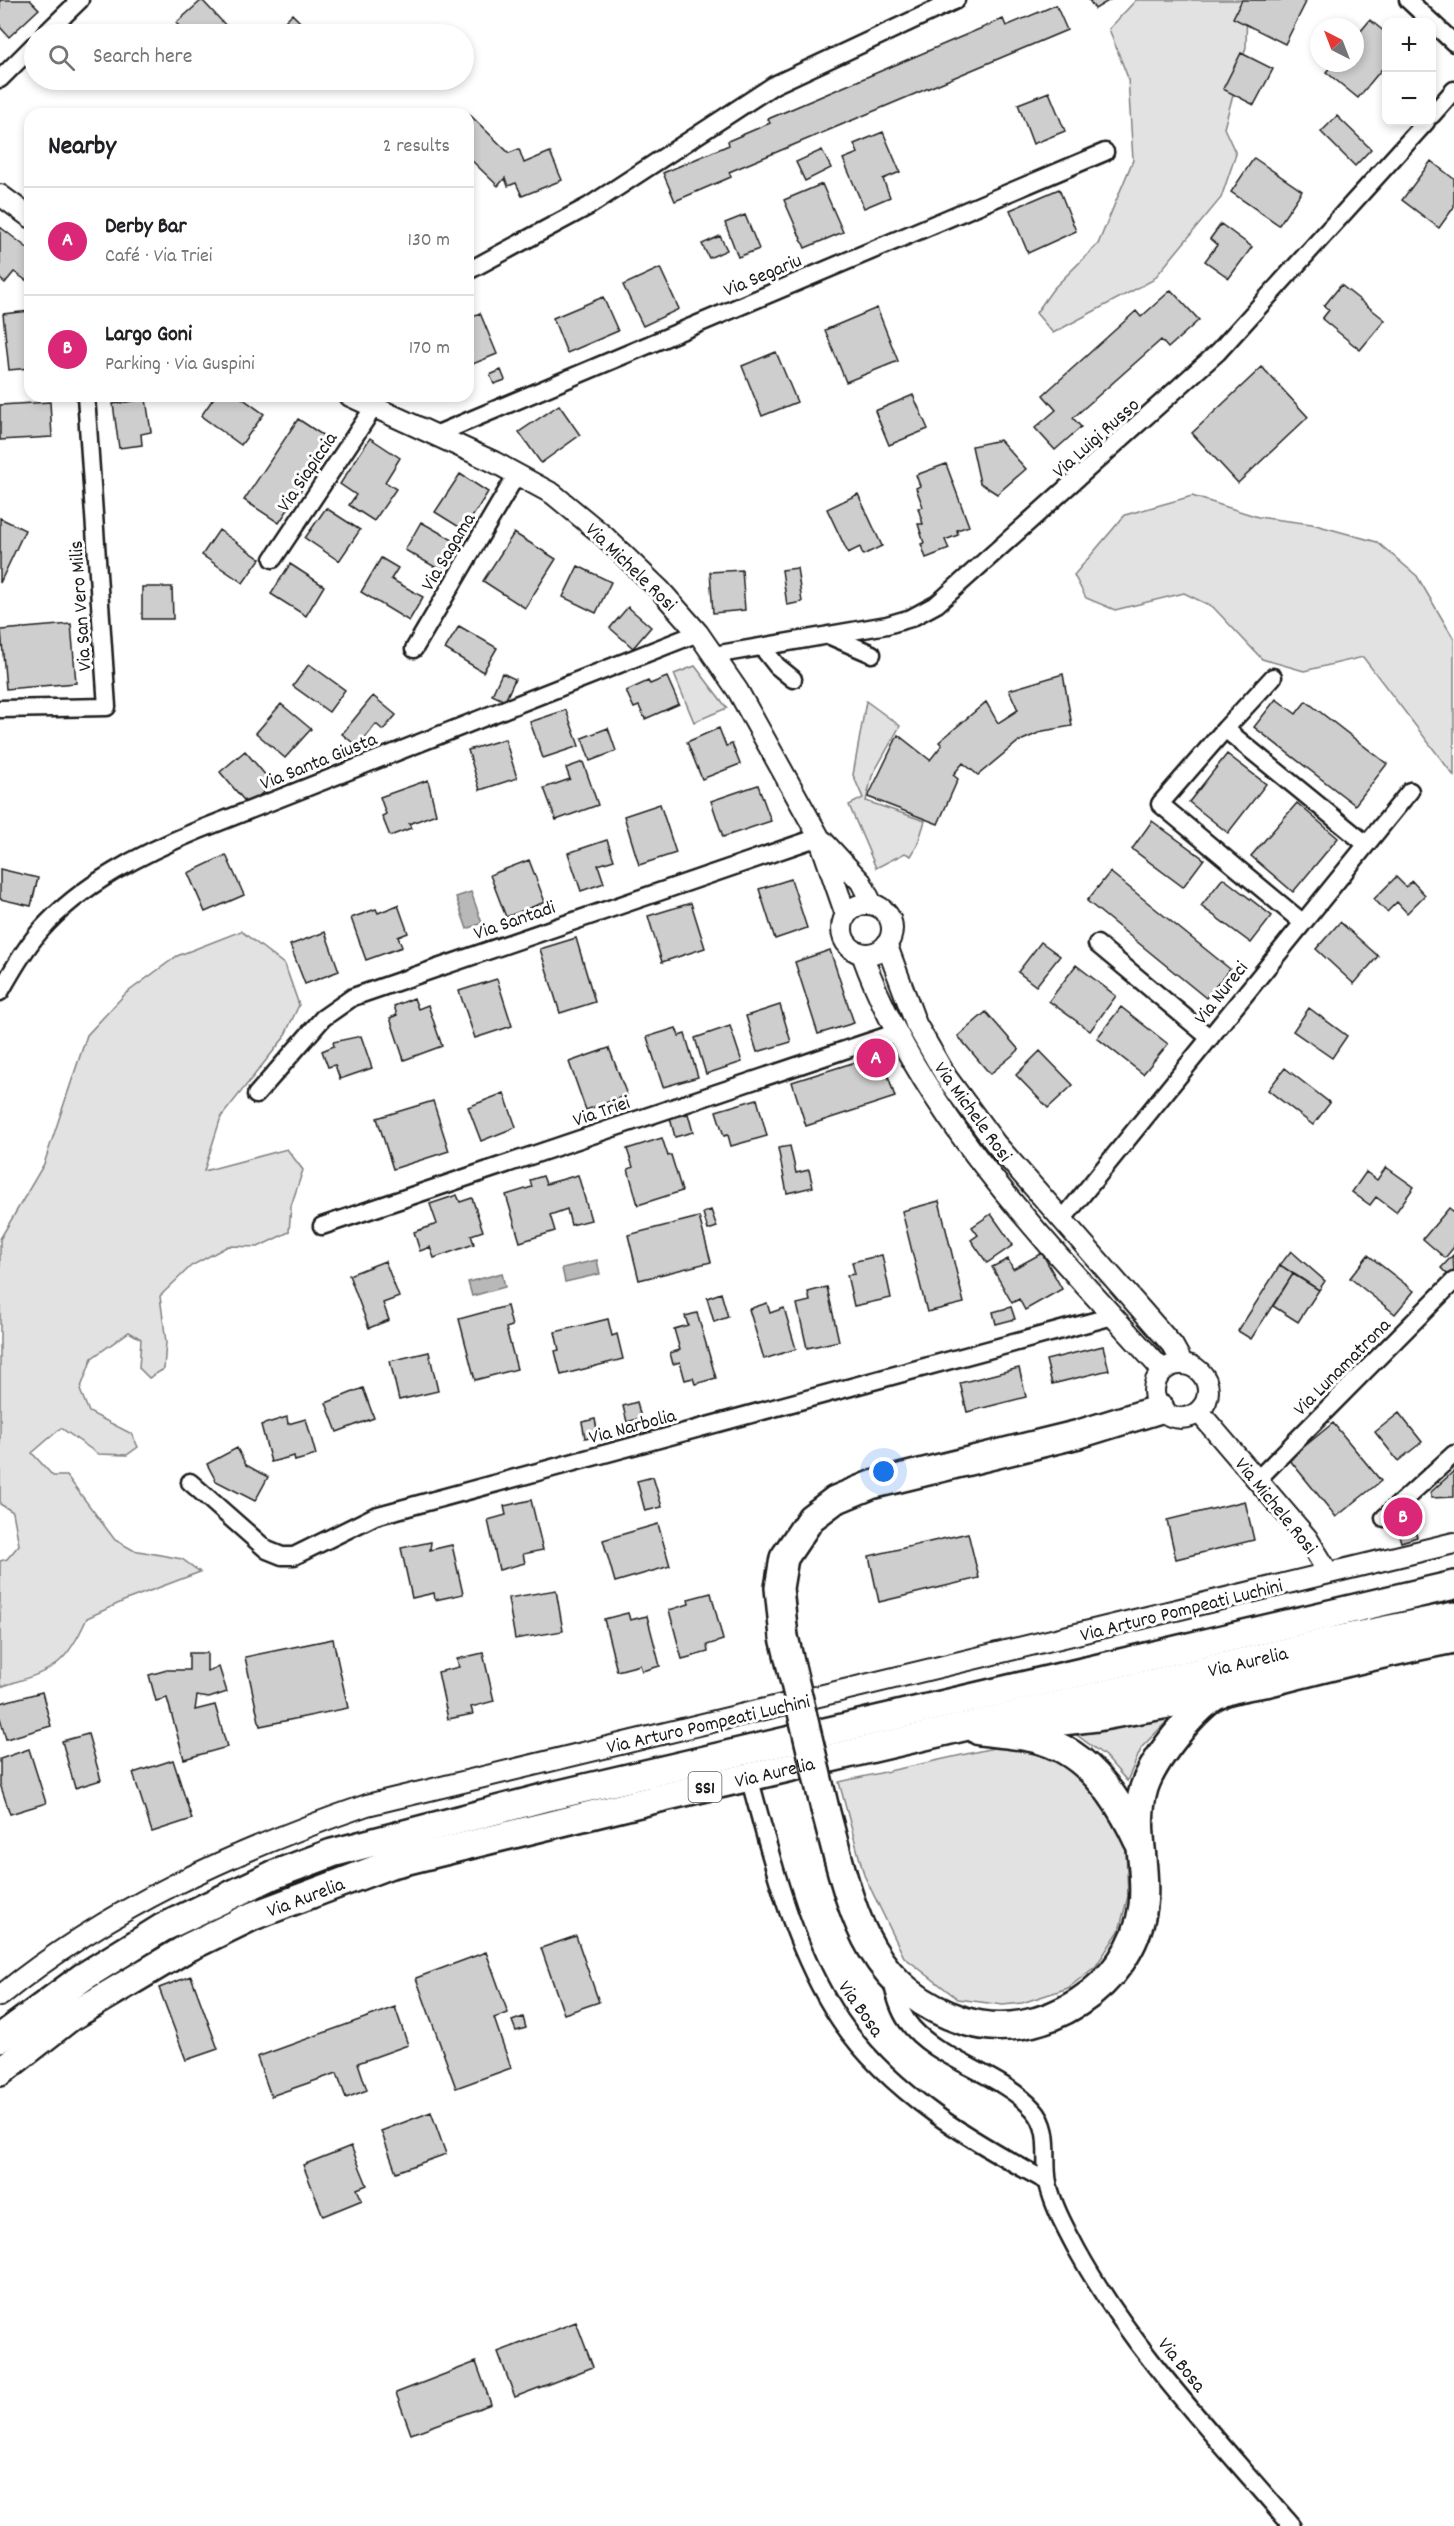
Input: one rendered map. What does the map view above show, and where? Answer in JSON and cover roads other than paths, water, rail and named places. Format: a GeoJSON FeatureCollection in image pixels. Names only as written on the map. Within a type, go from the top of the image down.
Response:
{"type":"FeatureCollection","features":[{"type":"Feature","properties":{"kind":"highway"},"geometry":{"type":"LineString","coordinates":[[1160,1409],[1079,1434],[871,1485],[835,1500],[811,1518],[791,1544],[784,1558],[779,1588],[784,1637],[825,1809],[859,1927],[870,1949],[891,1975],[924,2002],[944,2014],[980,2024],[1018,2024],[1058,2013],[1095,1990],[1113,1973],[1135,1938],[1143,1905],[1138,1840],[1141,1802],[1150,1772],[1178,1734],[1218,1695]]}},
{"type":"Feature","properties":{"kind":"highway","name":"Via Aurelia"},"geometry":{"type":"LineString","coordinates":[[0,2038],[82,1977],[162,1928],[223,1897],[332,1853],[548,1797],[1454,1585]]}},
{"type":"Feature","properties":{"kind":"highway","name":"Via Aurelia"},"geometry":{"type":"LineString","coordinates":[[0,2072],[69,2018],[130,1980],[220,1931],[286,1903],[388,1865],[749,1777],[963,1729],[1332,1641],[1454,1616]]}},
{"type":"Feature","properties":{"kind":"highway"},"geometry":{"type":"LineString","coordinates":[[963,1729],[1077,1720],[1218,1695],[1454,1639]]}},
{"type":"Feature","properties":{"kind":"highway"},"geometry":{"type":"LineString","coordinates":[[963,1729],[1038,1739],[1071,1754],[1084,1764],[1118,1803],[1138,1840]]}},
{"type":"Feature","properties":{"kind":"street"},"geometry":{"type":"LineString","coordinates":[[55,24],[80,0]]}},
{"type":"Feature","properties":{"kind":"street"},"geometry":{"type":"LineString","coordinates":[[474,268],[589,206],[792,75],[956,0]]}},
{"type":"Feature","properties":{"kind":"street"},"geometry":{"type":"LineString","coordinates":[[1408,0],[1454,43]]}},
{"type":"Feature","properties":{"kind":"street"},"geometry":{"type":"LineString","coordinates":[[0,79],[24,55]]}},
{"type":"Feature","properties":{"kind":"street"},"geometry":{"type":"LineString","coordinates":[[1436,110],[1454,90]]}},
{"type":"Feature","properties":{"kind":"street","name":"Via Luigi Russo"},"geometry":{"type":"LineString","coordinates":[[714,655],[907,620],[947,596],[1218,352],[1422,126]]}},
{"type":"Feature","properties":{"kind":"street","name":"Via Segariu"},"geometry":{"type":"LineString","coordinates":[[435,435],[1105,152]]}},
{"type":"Feature","properties":{"kind":"street"},"geometry":{"type":"LineString","coordinates":[[0,195],[24,213]]}},
{"type":"Feature","properties":{"kind":"street","name":"Via San Vero Milis"},"geometry":{"type":"LineString","coordinates":[[0,709],[107,707],[86,402]]}},
{"type":"Feature","properties":{"kind":"street","name":"Via Michele Rosi"},"geometry":{"type":"LineString","coordinates":[[363,402],[517,474],[553,494],[604,536],[661,591],[698,633],[738,691],[819,837],[846,915],[843,923],[844,939],[854,951],[862,954],[895,1033],[930,1092],[980,1160],[1043,1237],[1163,1371]]}},
{"type":"Feature","properties":{"kind":"street","name":"Via Siapiccia"},"geometry":{"type":"LineString","coordinates":[[273,559],[374,407]]}},
{"type":"Feature","properties":{"kind":"street","name":"Via Sagama"},"geometry":{"type":"LineString","coordinates":[[414,649],[517,474]]}},
{"type":"Feature","properties":{"kind":"street","name":"Via Santa Giusta"},"geometry":{"type":"LineString","coordinates":[[0,992],[20,958],[52,919],[97,883],[146,854],[210,826],[698,633]]}},
{"type":"Feature","properties":{"kind":"street"},"geometry":{"type":"LineString","coordinates":[[828,635],[872,654]]}},
{"type":"Feature","properties":{"kind":"street"},"geometry":{"type":"LineString","coordinates":[[762,647],[777,666],[793,679]]}},
{"type":"Feature","properties":{"kind":"street"},"geometry":{"type":"LineString","coordinates":[[1273,677],[1160,804],[1302,922]]}},
{"type":"Feature","properties":{"kind":"street"},"geometry":{"type":"LineString","coordinates":[[1225,729],[1366,844]]}},
{"type":"Feature","properties":{"kind":"street","name":"Via Nureci"},"geometry":{"type":"LineString","coordinates":[[1062,1220],[1410,791]]}},
{"type":"Feature","properties":{"kind":"street","name":"Via Michele Rosi"},"geometry":{"type":"LineString","coordinates":[[819,837],[861,882],[872,904],[886,911],[893,932],[886,945],[916,1024],[947,1078],[995,1143],[1173,1347],[1183,1364]]}},
{"type":"Feature","properties":{"kind":"street","name":"Via Santadi"},"geometry":{"type":"LineString","coordinates":[[256,1095],[323,1018],[353,997],[819,837]]}},
{"type":"Feature","properties":{"kind":"street"},"geometry":{"type":"LineString","coordinates":[[846,915],[857,906],[872,904]]}},
{"type":"Feature","properties":{"kind":"street"},"geometry":{"type":"LineString","coordinates":[[1097,944],[1210,1038]]}},
{"type":"Feature","properties":{"kind":"street"},"geometry":{"type":"LineString","coordinates":[[862,954],[876,953],[886,945]]}},
{"type":"Feature","properties":{"kind":"street","name":"Via Triei"},"geometry":{"type":"LineString","coordinates":[[322,1226],[895,1033]]}},
{"type":"Feature","properties":{"kind":"street","name":"Via Lunamatrona"},"geometry":{"type":"LineString","coordinates":[[1257,1480],[1454,1281]]}},
{"type":"Feature","properties":{"kind":"street","name":"Via Narbolia"},"geometry":{"type":"LineString","coordinates":[[190,1482],[267,1550],[282,1557],[294,1556],[375,1516],[1113,1316]]}},
{"type":"Feature","properties":{"kind":"street"},"geometry":{"type":"LineString","coordinates":[[1183,1364],[1199,1371],[1205,1378],[1208,1396],[1199,1412],[1183,1418],[1175,1418],[1160,1409],[1156,1402],[1154,1385],[1163,1371],[1183,1364]]}},
{"type":"Feature","properties":{"kind":"street","name":"Via Michele Rosi"},"geometry":{"type":"LineString","coordinates":[[1199,1412],[1307,1538],[1328,1572]]}},
{"type":"Feature","properties":{"kind":"street"},"geometry":{"type":"LineString","coordinates":[[1384,1518],[1454,1454]]}},
{"type":"Feature","properties":{"kind":"street","name":"Via Arturo Pompeati Luchini"},"geometry":{"type":"LineString","coordinates":[[0,1996],[79,1938],[182,1880],[293,1830],[367,1805],[956,1665],[1328,1572],[1454,1543]]}},
{"type":"Feature","properties":{"kind":"street","name":"Via Bosa"},"geometry":{"type":"LineString","coordinates":[[749,1777],[780,1886],[797,1933],[826,1997],[841,2022],[885,2071],[933,2112],[994,2153],[1048,2182]]}},
{"type":"Feature","properties":{"kind":"street","name":"Via Bosa"},"geometry":{"type":"LineString","coordinates":[[891,1975],[902,2013],[918,2033],[995,2080],[1035,2110],[1046,2136],[1048,2182],[1063,2224],[1089,2272],[1148,2357],[1292,2526]]}},
{"type":"Feature","properties":{"kind":"place","name":"Derby Bar"},"geometry":{"type":"Point","coordinates":[876,1058]}},
{"type":"Feature","properties":{"kind":"place","name":"Largo Goni"},"geometry":{"type":"Point","coordinates":[1403,1517]}}]}
